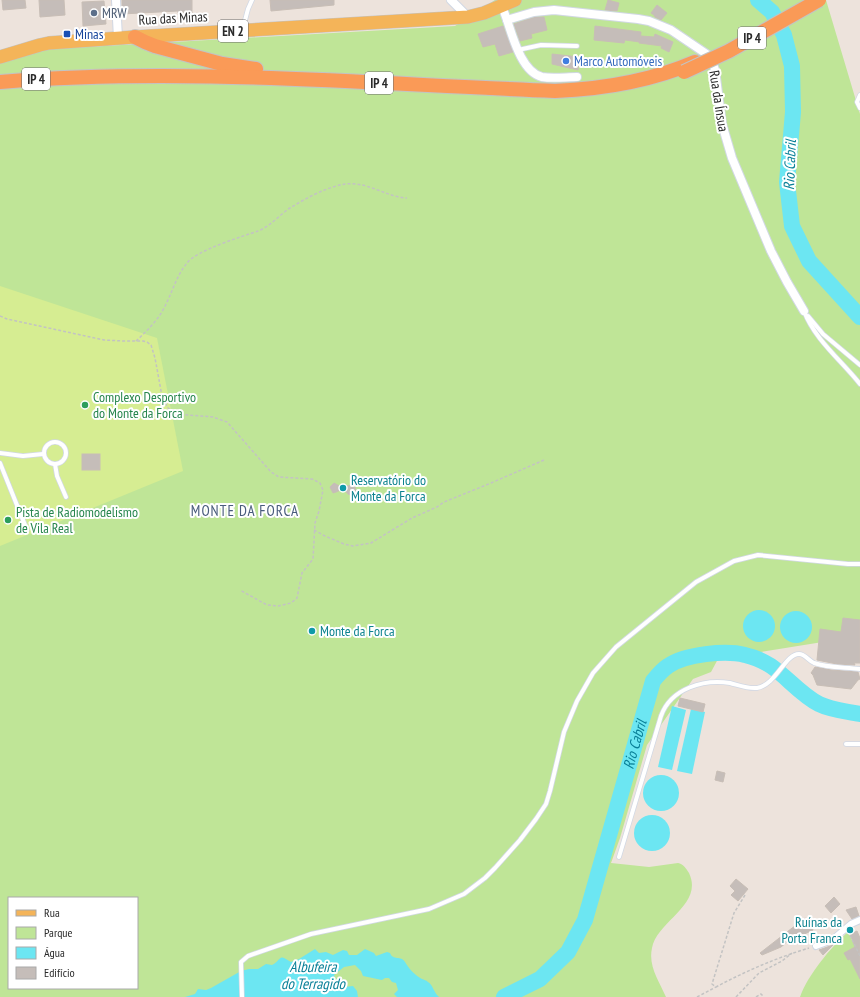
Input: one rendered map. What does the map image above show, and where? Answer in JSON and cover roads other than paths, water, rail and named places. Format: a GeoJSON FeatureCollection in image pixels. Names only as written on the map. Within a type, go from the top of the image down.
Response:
{"type":"FeatureCollection","features":[{"type":"Feature","properties":{"kind":"highway","name":"IP 4"},"geometry":{"type":"LineString","coordinates":[[0,82],[94,76],[193,76],[555,91],[598,88],[683,70],[728,46],[807,0]]}},
{"type":"Feature","properties":{"kind":"highway","name":"IP 4"},"geometry":{"type":"LineString","coordinates":[[0,89],[65,84],[152,82],[564,97],[584,96],[624,90],[683,70],[729,51],[819,0]]}},
{"type":"Feature","properties":{"kind":"highway"},"geometry":{"type":"LineString","coordinates":[[135,37],[155,46],[234,66],[387,84]]}},
{"type":"Feature","properties":{"kind":"main road","name":"Rua das Minas"},"geometry":{"type":"LineString","coordinates":[[0,57],[40,45],[118,38],[468,17],[484,13],[515,0]]}},
{"type":"Feature","properties":{"kind":"street"},"geometry":{"type":"LineString","coordinates":[[116,0],[118,38]]}},
{"type":"Feature","properties":{"kind":"street"},"geometry":{"type":"LineString","coordinates":[[451,0],[468,17]]}},
{"type":"Feature","properties":{"kind":"street"},"geometry":{"type":"LineString","coordinates":[[502,6],[518,50],[525,63],[539,75],[549,78],[577,77]]}},
{"type":"Feature","properties":{"kind":"street","name":"Rua da Ínsua"},"geometry":{"type":"LineString","coordinates":[[507,20],[534,12],[554,10],[638,19],[649,21],[671,30],[708,55],[716,70],[722,124],[732,158],[771,251],[789,287],[804,311]]}},
{"type":"Feature","properties":{"kind":"street"},"geometry":{"type":"LineString","coordinates":[[816,946],[832,940],[860,920]]}},
{"type":"Feature","properties":{"kind":"lane"},"geometry":{"type":"LineString","coordinates":[[242,31],[252,0]]}},
{"type":"Feature","properties":{"kind":"lane"},"geometry":{"type":"LineString","coordinates":[[518,50],[541,45],[577,46]]}},
{"type":"Feature","properties":{"kind":"lane"},"geometry":{"type":"LineString","coordinates":[[860,95],[856,102],[860,108]]}},
{"type":"Feature","properties":{"kind":"lane"},"geometry":{"type":"LineString","coordinates":[[804,311],[823,334],[860,365]]}},
{"type":"Feature","properties":{"kind":"lane"},"geometry":{"type":"LineString","coordinates":[[804,311],[807,320],[819,338],[860,384]]}},
{"type":"Feature","properties":{"kind":"lane"},"geometry":{"type":"LineString","coordinates":[[50,442],[57,442],[64,446],[66,452],[66,456],[62,462],[55,464],[48,462],[43,454],[44,448],[50,442]]}},
{"type":"Feature","properties":{"kind":"lane"},"geometry":{"type":"LineString","coordinates":[[0,452],[26,456],[43,454]]}},
{"type":"Feature","properties":{"kind":"lane"},"geometry":{"type":"LineString","coordinates":[[0,463],[27,530]]}},
{"type":"Feature","properties":{"kind":"lane"},"geometry":{"type":"LineString","coordinates":[[55,464],[57,476],[66,497]]}},
{"type":"Feature","properties":{"kind":"lane"},"geometry":{"type":"LineString","coordinates":[[242,997],[240,968],[242,961],[248,956],[303,936],[429,909],[464,894],[485,878],[524,834],[546,804],[564,732],[577,701],[593,673],[616,646],[696,582],[734,561],[758,555],[841,564],[860,564]]}},
{"type":"Feature","properties":{"kind":"lane"},"geometry":{"type":"LineString","coordinates":[[619,857],[661,716],[669,702],[686,689],[702,683],[721,682],[755,688],[764,686],[772,680],[793,656],[800,654],[815,663],[860,669]]}},
{"type":"Feature","properties":{"kind":"lane"},"geometry":{"type":"LineString","coordinates":[[846,744],[860,744]]}},
{"type":"Feature","properties":{"kind":"water"},"geometry":{"type":"Polygon","coordinates":[[[756,610],[762,610],[772,617],[775,626],[774,632],[768,639],[762,642],[756,642],[746,635],[743,629],[743,623],[750,613],[756,610]]]}},
{"type":"Feature","properties":{"kind":"water"},"geometry":{"type":"Polygon","coordinates":[[[793,611],[799,611],[809,618],[812,627],[811,633],[805,640],[799,643],[793,643],[783,636],[780,630],[780,624],[787,614],[793,611]]]}},
{"type":"Feature","properties":{"kind":"water"},"geometry":{"type":"Polygon","coordinates":[[[672,706],[686,710],[672,770],[658,767],[672,706]]]}},
{"type":"Feature","properties":{"kind":"water"},"geometry":{"type":"Polygon","coordinates":[[[691,709],[705,712],[692,774],[677,771],[691,709]]]}},
{"type":"Feature","properties":{"kind":"water"},"geometry":{"type":"Polygon","coordinates":[[[661,775],[674,780],[679,793],[674,806],[661,811],[648,806],[643,793],[648,780],[661,775]]]}},
{"type":"Feature","properties":{"kind":"water"},"geometry":{"type":"Polygon","coordinates":[[[652,815],[665,820],[670,833],[665,846],[652,851],[639,846],[634,833],[639,820],[652,815]]]}},
{"type":"Feature","properties":{"kind":"water","name":"Albufeira do Terragido"},"geometry":{"type":"Polygon","coordinates":[[[315,949],[319,953],[326,952],[333,955],[343,950],[347,951],[349,955],[357,955],[365,949],[374,953],[376,956],[387,952],[390,953],[393,957],[403,960],[415,974],[430,983],[439,997],[397,997],[394,994],[398,990],[396,983],[392,982],[389,978],[382,980],[363,976],[361,971],[355,965],[344,967],[334,975],[338,985],[346,987],[353,986],[357,991],[358,997],[185,997],[195,994],[198,989],[206,990],[211,988],[241,971],[258,969],[266,964],[272,965],[282,957],[291,962],[315,949]]]}},
{"type":"Feature","properties":{"kind":"waterway","name":"Rio Cabril"},"geometry":{"type":"LineString","coordinates":[[758,0],[772,12],[784,35],[792,66],[793,112],[787,182],[792,226],[809,261],[860,317]]}},
{"type":"Feature","properties":{"kind":"waterway","name":"Rio Cabril"},"geometry":{"type":"LineString","coordinates":[[504,997],[540,979],[568,952],[585,920],[653,681],[666,668],[675,662],[706,654],[727,653],[745,655],[758,659],[771,666],[806,696],[819,704],[834,709],[860,714]]}},
{"type":"Feature","properties":{"kind":"place","name":"MRW"},"geometry":{"type":"Point","coordinates":[94,13]}},
{"type":"Feature","properties":{"kind":"place","name":"Minas"},"geometry":{"type":"Point","coordinates":[67,34]}},
{"type":"Feature","properties":{"kind":"place","name":"Marco Automóveis"},"geometry":{"type":"Point","coordinates":[566,61]}},
{"type":"Feature","properties":{"kind":"place","name":"Complexo Desportivo do Monte da Forca"},"geometry":{"type":"Point","coordinates":[85,405]}},
{"type":"Feature","properties":{"kind":"place","name":"Reservatório do Monte da Forca"},"geometry":{"type":"Point","coordinates":[343,488]}},
{"type":"Feature","properties":{"kind":"place","name":"Pista de Radiomodelismo de Vila Real"},"geometry":{"type":"Point","coordinates":[8,520]}},
{"type":"Feature","properties":{"kind":"place","name":"Monte da Forca"},"geometry":{"type":"Point","coordinates":[312,631]}},
{"type":"Feature","properties":{"kind":"place","name":"Ruínas da Porta Franca"},"geometry":{"type":"Point","coordinates":[850,930]}},
{"type":"Feature","properties":{"kind":"district","name":"MONTE DA FORCA"},"geometry":{"type":"Point","coordinates":[245,511]}}]}
